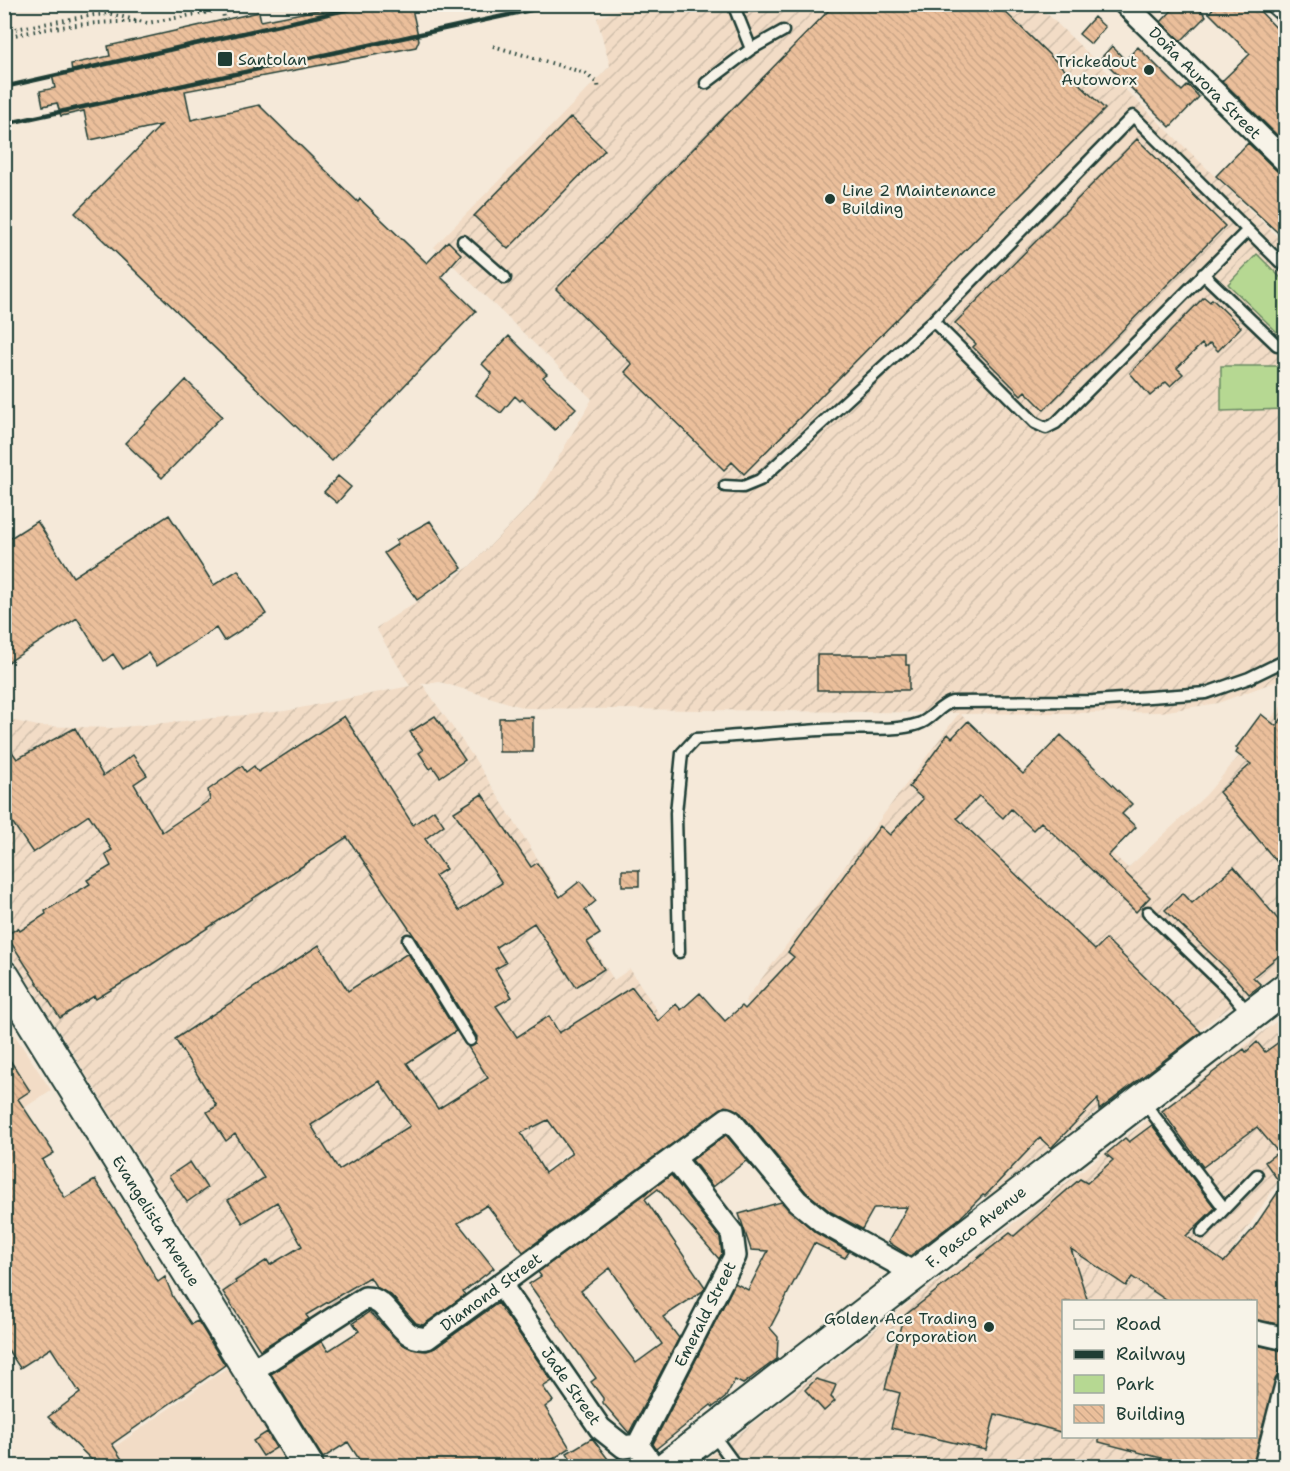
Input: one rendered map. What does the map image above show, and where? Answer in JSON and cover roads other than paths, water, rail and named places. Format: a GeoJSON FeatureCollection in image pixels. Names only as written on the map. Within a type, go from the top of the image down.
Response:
{"type":"FeatureCollection","features":[{"type":"Feature","properties":{"kind":"street","name":"Doña Aurora Street"},"geometry":{"type":"LineString","coordinates":[[1125,4],[1286,162]]}},
{"type":"Feature","properties":{"kind":"street"},"geometry":{"type":"LineString","coordinates":[[1276,4],[1286,12]]}},
{"type":"Feature","properties":{"kind":"street","name":"Evangelista Avenue"},"geometry":{"type":"LineString","coordinates":[[4,976],[308,1467]]}},
{"type":"Feature","properties":{"kind":"street","name":"F. Pasco Avenue"},"geometry":{"type":"LineString","coordinates":[[668,1467],[1286,988]]}},
{"type":"Feature","properties":{"kind":"street","name":"Diamond Street"},"geometry":{"type":"LineString","coordinates":[[250,1372],[364,1298],[376,1301],[410,1335],[418,1340],[427,1338],[727,1119],[731,1120],[797,1201],[824,1223],[916,1274]]}},
{"type":"Feature","properties":{"kind":"street","name":"Emerald Street"},"geometry":{"type":"LineString","coordinates":[[638,1445],[735,1256],[732,1233],[675,1158]]}},
{"type":"Feature","properties":{"kind":"street","name":"Jade Street"},"geometry":{"type":"LineString","coordinates":[[501,1285],[600,1428],[624,1447],[638,1445]]}},
{"type":"Feature","properties":{"kind":"street"},"geometry":{"type":"LineString","coordinates":[[1257,1332],[1286,1339]]}},
{"type":"Feature","properties":{"kind":"street"},"geometry":{"type":"LineString","coordinates":[[1265,1467],[1285,1388]]}},
{"type":"Feature","properties":{"kind":"street"},"geometry":{"type":"LineString","coordinates":[[638,1445],[653,1467]]}},
{"type":"Feature","properties":{"kind":"lane"},"geometry":{"type":"LineString","coordinates":[[733,4],[751,49]]}},
{"type":"Feature","properties":{"kind":"lane"},"geometry":{"type":"LineString","coordinates":[[706,83],[751,49],[783,31]]}},
{"type":"Feature","properties":{"kind":"lane"},"geometry":{"type":"LineString","coordinates":[[725,486],[743,488],[760,480],[933,321],[1133,116],[1286,268]]}},
{"type":"Feature","properties":{"kind":"lane"},"geometry":{"type":"LineString","coordinates":[[933,321],[1035,423],[1046,428],[1056,423],[1247,231]]}},
{"type":"Feature","properties":{"kind":"lane"},"geometry":{"type":"LineString","coordinates":[[463,241],[504,278]]}},
{"type":"Feature","properties":{"kind":"lane"},"geometry":{"type":"LineString","coordinates":[[1203,274],[1277,345],[1286,345]]}},
{"type":"Feature","properties":{"kind":"lane"},"geometry":{"type":"LineString","coordinates":[[679,952],[676,813],[682,753],[694,739],[843,729],[892,729],[920,724],[936,715],[943,705],[952,702],[1093,701],[1206,693],[1249,678],[1286,660]]}},
{"type":"Feature","properties":{"kind":"lane"},"geometry":{"type":"LineString","coordinates":[[1148,912],[1231,992],[1250,1016]]}},
{"type":"Feature","properties":{"kind":"lane"},"geometry":{"type":"LineString","coordinates":[[408,940],[470,1040]]}},
{"type":"Feature","properties":{"kind":"lane"},"geometry":{"type":"LineString","coordinates":[[1142,1099],[1224,1208]]}},
{"type":"Feature","properties":{"kind":"lane"},"geometry":{"type":"LineString","coordinates":[[1202,1232],[1257,1175]]}},
{"type":"Feature","properties":{"kind":"lane"},"geometry":{"type":"LineString","coordinates":[[712,1432],[736,1467]]}},
{"type":"Feature","properties":{"kind":"railway"},"geometry":{"type":"LineString","coordinates":[[4,87],[372,4]]}},
{"type":"Feature","properties":{"kind":"railway"},"geometry":{"type":"LineString","coordinates":[[4,124],[559,4]]}},
{"type":"Feature","properties":{"kind":"place","name":"Santolan"},"geometry":{"type":"Point","coordinates":[225,59]}},
{"type":"Feature","properties":{"kind":"place","name":"Trickedout Autoworx"},"geometry":{"type":"Point","coordinates":[1149,70]}},
{"type":"Feature","properties":{"kind":"place","name":"Line 2 Maintenance Building"},"geometry":{"type":"Point","coordinates":[830,199]}},
{"type":"Feature","properties":{"kind":"place","name":"Golden Ace Trading Corporation"},"geometry":{"type":"Point","coordinates":[989,1327]}}]}
